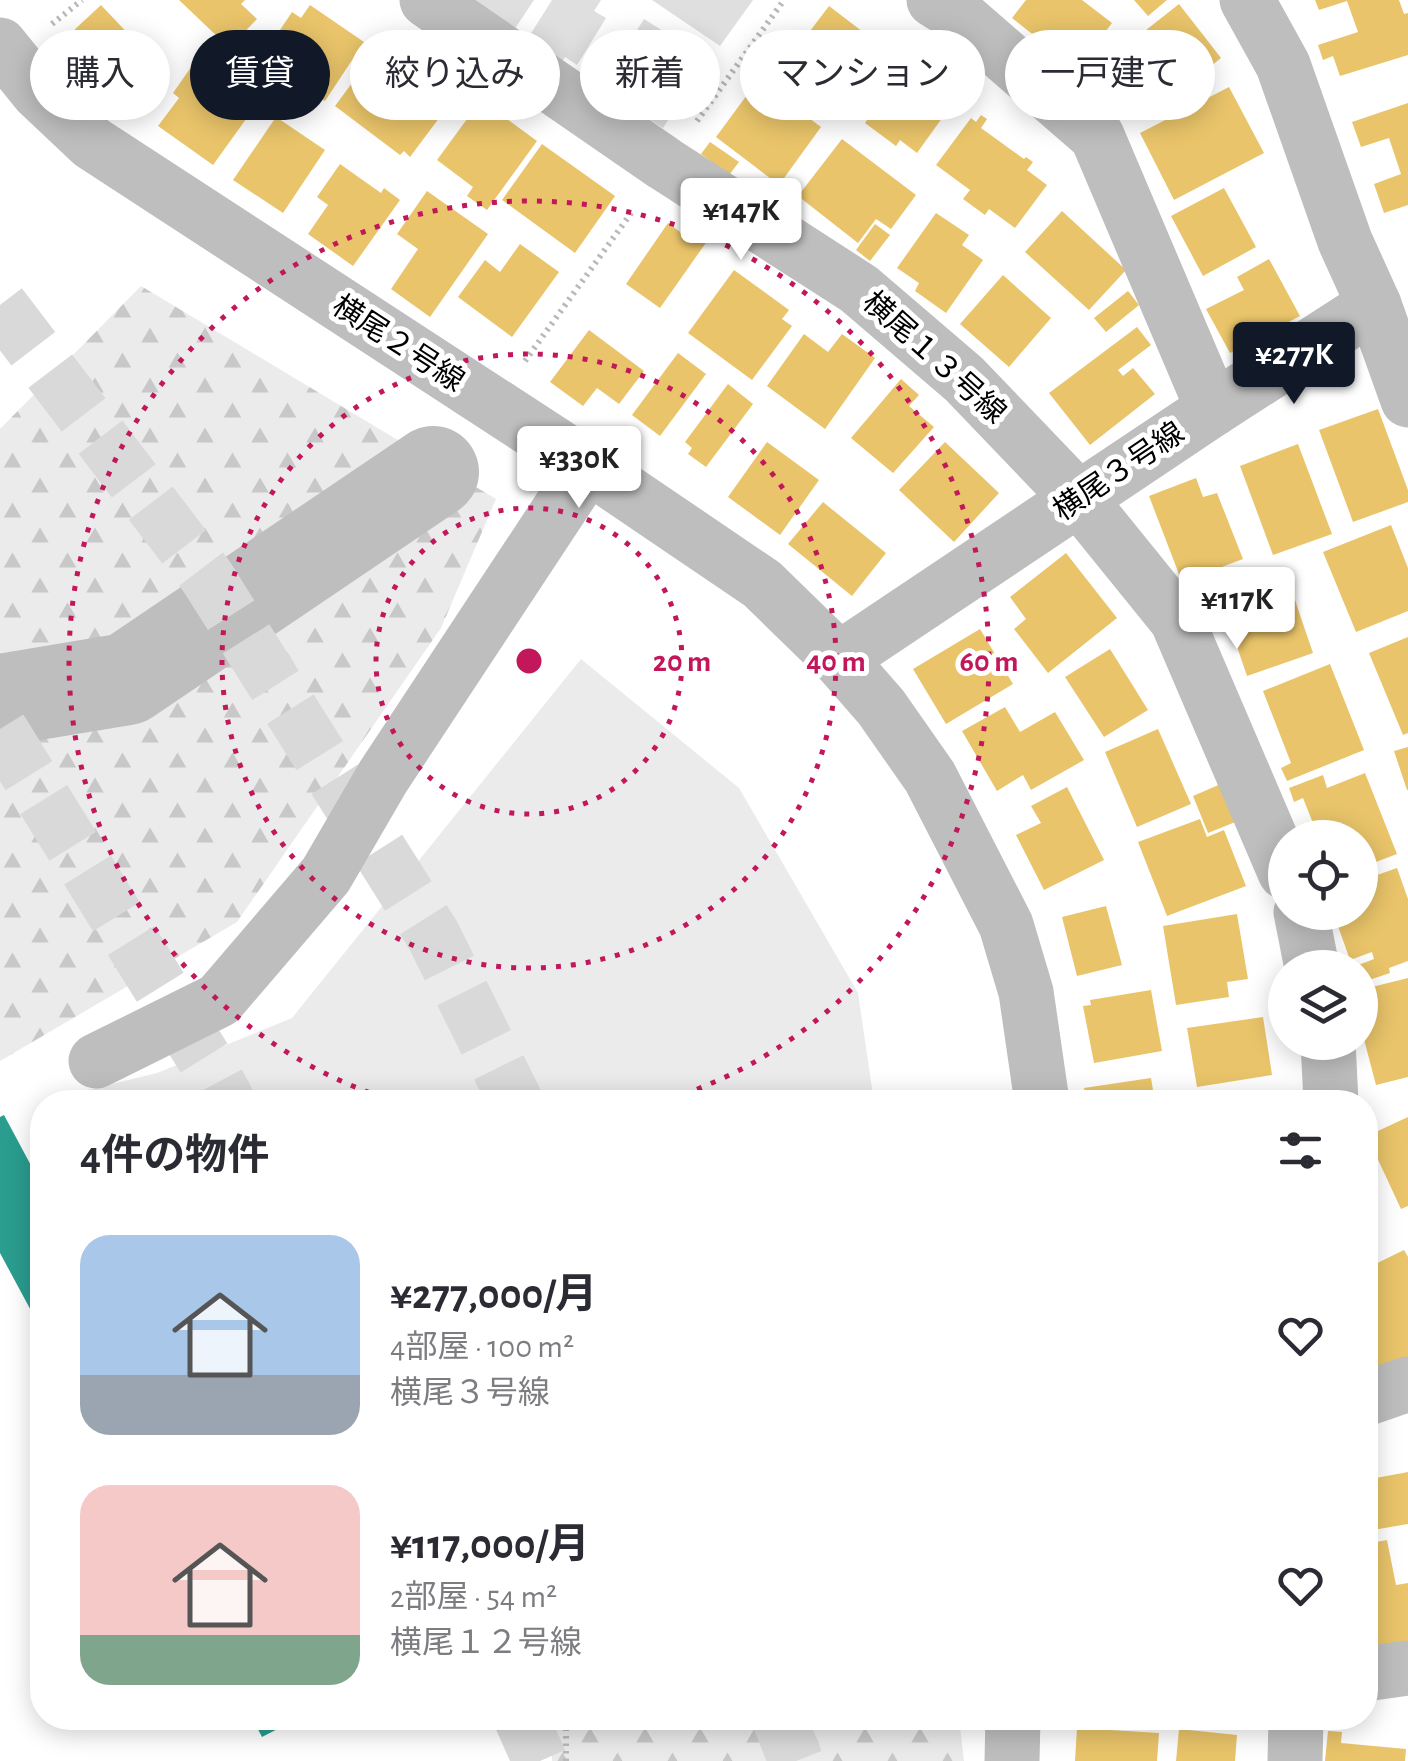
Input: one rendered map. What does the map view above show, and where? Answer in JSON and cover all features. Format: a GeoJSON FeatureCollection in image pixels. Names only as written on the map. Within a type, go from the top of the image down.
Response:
{"type":"FeatureCollection","features":[{"type":"Feature","properties":{"kind":"street","name":"横尾１３号線"},"geometry":{"type":"LineString","coordinates":[[427,0],[664,164],[859,289],[964,379],[1079,498],[1177,620],[1268,832]]}},
{"type":"Feature","properties":{"kind":"street"},"geometry":{"type":"LineString","coordinates":[[934,0],[958,16],[1097,136],[1213,409]]}},
{"type":"Feature","properties":{"kind":"street"},"geometry":{"type":"LineString","coordinates":[[1247,0],[1283,65],[1345,241],[1374,305],[1408,400]]}},
{"type":"Feature","properties":{"kind":"street","name":"横尾２号線"},"geometry":{"type":"LineString","coordinates":[[0,45],[38,92],[92,143],[762,584],[839,659],[881,707],[930,778],[1006,925],[1026,992],[1040,1090]]}},
{"type":"Feature","properties":{"kind":"street","name":"横尾３号線"},"geometry":{"type":"LineString","coordinates":[[839,659],[1374,305]]}},
{"type":"Feature","properties":{"kind":"street"},"geometry":{"type":"LineString","coordinates":[[96,1060],[219,1000],[326,875],[384,776],[588,466]]}},
{"type":"Feature","properties":{"kind":"street"},"geometry":{"type":"LineString","coordinates":[[1329,1060],[1330,1090]]}},
{"type":"Feature","properties":{"kind":"street"},"geometry":{"type":"LineString","coordinates":[[1378,1394],[1408,1384]]}},
{"type":"Feature","properties":{"kind":"street"},"geometry":{"type":"LineString","coordinates":[[1378,1672],[1408,1668]]}},
{"type":"Feature","properties":{"kind":"street"},"geometry":{"type":"LineString","coordinates":[[1012,1761],[1013,1730]]}},
{"type":"Feature","properties":{"kind":"street"},"geometry":{"type":"LineString","coordinates":[[1296,1730],[1296,1761]]}},
{"type":"Feature","properties":{"kind":"path"},"geometry":{"type":"LineString","coordinates":[[689,132],[784,0]]}},
{"type":"Feature","properties":{"kind":"path"},"geometry":{"type":"LineString","coordinates":[[521,366],[636,206]]}},
{"type":"Feature","properties":{"kind":"path"},"geometry":{"type":"LineString","coordinates":[[566,1730],[566,1761]]}},
{"type":"Feature","properties":{"kind":"green space"},"geometry":{"type":"Polygon","coordinates":[[[141,286],[496,499],[441,628],[237,922],[0,1061],[0,429],[141,286]]]}},
{"type":"Feature","properties":{"kind":"green space"},"geometry":{"type":"Polygon","coordinates":[[[581,659],[739,788],[858,993],[872,1090],[87,1090],[157,1073],[292,1018],[581,659]]]}},
{"type":"Feature","properties":{"kind":"green space"},"geometry":{"type":"Polygon","coordinates":[[[551,1730],[960,1730],[964,1761],[552,1761],[551,1730]]]}},
{"type":"Feature","properties":{"kind":"building: 住宅"},"geometry":{"type":"Polygon","coordinates":[[[179,0],[245,0],[241,4],[257,19],[246,30],[210,30],[179,0]]]}},
{"type":"Feature","properties":{"kind":"building: 住宅"},"geometry":{"type":"Polygon","coordinates":[[[1026,0],[1082,0],[1112,23],[1107,30],[1027,30],[1012,18],[1026,0]]]}},
{"type":"Feature","properties":{"kind":"building: 住宅"},"geometry":{"type":"Polygon","coordinates":[[[1134,0],[1167,0],[1148,16],[1134,0]]]}},
{"type":"Feature","properties":{"kind":"building: 住宅"},"geometry":{"type":"Polygon","coordinates":[[[1315,0],[1399,0],[1404,14],[1408,13],[1408,55],[1340,76],[1333,56],[1323,60],[1318,45],[1358,32],[1347,1],[1319,10],[1315,0]]]}},
{"type":"Feature","properties":{"kind":"building: 住宅"},"geometry":{"type":"Polygon","coordinates":[[[1179,4],[1199,30],[1146,30],[1179,4]]]}},
{"type":"Feature","properties":{"kind":"building: 住宅"},"geometry":{"type":"Polygon","coordinates":[[[101,5],[125,30],[74,30],[101,5]]]}},
{"type":"Feature","properties":{"kind":"building: 住宅"},"geometry":{"type":"Polygon","coordinates":[[[310,5],[350,32],[350,63],[330,93],[330,30],[280,30],[292,12],[301,18],[310,5]]]}},
{"type":"Feature","properties":{"kind":"building: 住宅"},"geometry":{"type":"Polygon","coordinates":[[[829,6],[860,30],[811,30],[829,6]]]}},
{"type":"Feature","properties":{"kind":"building: 住宅"},"geometry":{"type":"Polygon","coordinates":[[[190,69],[190,120],[245,120],[213,165],[158,126],[162,120],[170,120],[170,110],[179,98],[173,93],[190,69]]]}},
{"type":"Feature","properties":{"kind":"building: 住宅"},"geometry":{"type":"Polygon","coordinates":[[[350,86],[350,117],[335,106],[350,86]]]}},
{"type":"Feature","properties":{"kind":"building: 住宅"},"geometry":{"type":"Polygon","coordinates":[[[1229,87],[1264,153],[1174,200],[1140,133],[1165,120],[1215,120],[1215,94],[1229,87]]]}},
{"type":"Feature","properties":{"kind":"building: 住宅"},"geometry":{"type":"Polygon","coordinates":[[[1408,103],[1408,205],[1384,213],[1374,184],[1401,174],[1389,138],[1361,147],[1352,122],[1408,103]]]}},
{"type":"Feature","properties":{"kind":"building: 住宅"},"geometry":{"type":"Polygon","coordinates":[[[740,104],[740,120],[812,120],[821,127],[779,185],[716,137],[740,104]]]}},
{"type":"Feature","properties":{"kind":"building: 住宅"},"geometry":{"type":"Polygon","coordinates":[[[987,119],[981,128],[1033,162],[1027,170],[1047,185],[1015,228],[989,209],[985,215],[963,199],[970,190],[936,165],[970,120],[987,119]]]}},
{"type":"Feature","properties":{"kind":"building: 住宅"},"geometry":{"type":"Polygon","coordinates":[[[274,120],[280,120],[325,150],[283,213],[233,180],[274,120]]]}},
{"type":"Feature","properties":{"kind":"building: 住宅"},"geometry":{"type":"Polygon","coordinates":[[[354,120],[438,120],[410,157],[404,151],[400,155],[354,120]]]}},
{"type":"Feature","properties":{"kind":"building: 住宅"},"geometry":{"type":"Polygon","coordinates":[[[466,120],[508,120],[537,141],[487,210],[467,196],[473,187],[437,160],[466,120]]]}},
{"type":"Feature","properties":{"kind":"building: 住宅"},"geometry":{"type":"Polygon","coordinates":[[[941,120],[917,153],[900,140],[896,146],[865,123],[941,120]]]}},
{"type":"Feature","properties":{"kind":"building: 住宅"},"geometry":{"type":"Polygon","coordinates":[[[842,139],[916,195],[891,229],[876,219],[858,243],[798,196],[842,139]]]}},
{"type":"Feature","properties":{"kind":"building: 住宅"},"geometry":{"type":"Polygon","coordinates":[[[710,142],[739,162],[729,175],[701,154],[710,142]]]}},
{"type":"Feature","properties":{"kind":"building: 住宅"},"geometry":{"type":"Polygon","coordinates":[[[542,144],[615,196],[575,253],[502,200],[542,144]]]}},
{"type":"Feature","properties":{"kind":"building: 住宅"},"geometry":{"type":"Polygon","coordinates":[[[340,164],[381,193],[384,188],[400,200],[353,266],[308,234],[328,205],[317,197],[340,164]]]}},
{"type":"Feature","properties":{"kind":"building: 住宅"},"geometry":{"type":"Polygon","coordinates":[[[1224,188],[1256,247],[1203,276],[1171,216],[1224,188]]]}},
{"type":"Feature","properties":{"kind":"building: 住宅"},"geometry":{"type":"Polygon","coordinates":[[[427,191],[488,234],[430,317],[391,289],[418,249],[397,234],[427,191]]]}},
{"type":"Feature","properties":{"kind":"building: 住宅"},"geometry":{"type":"Polygon","coordinates":[[[1062,211],[1126,270],[1089,310],[1025,252],[1062,211]]]}},
{"type":"Feature","properties":{"kind":"building: 住宅"},"geometry":{"type":"Polygon","coordinates":[[[936,213],[969,235],[962,245],[983,260],[946,313],[915,291],[919,283],[897,268],[936,213]]]}},
{"type":"Feature","properties":{"kind":"building: 住宅"},"geometry":{"type":"Polygon","coordinates":[[[668,223],[691,240],[699,229],[710,237],[660,308],[626,284],[668,223]]]}},
{"type":"Feature","properties":{"kind":"building: 住宅"},"geometry":{"type":"Polygon","coordinates":[[[875,224],[890,235],[870,261],[856,250],[875,224]]]}},
{"type":"Feature","properties":{"kind":"building: 住宅"},"geometry":{"type":"Polygon","coordinates":[[[520,244],[559,272],[512,337],[458,297],[485,260],[500,272],[520,244]]]}},
{"type":"Feature","properties":{"kind":"building: 住宅"},"geometry":{"type":"Polygon","coordinates":[[[1269,259],[1300,316],[1230,353],[1206,309],[1244,290],[1237,277],[1269,259]]]}},
{"type":"Feature","properties":{"kind":"building: 住宅"},"geometry":{"type":"Polygon","coordinates":[[[734,270],[789,310],[782,319],[792,326],[752,380],[688,333],[734,270]]]}},
{"type":"Feature","properties":{"kind":"building: 住宅"},"geometry":{"type":"Polygon","coordinates":[[[1003,275],[1051,318],[1009,367],[960,324],[1003,275]]]}},
{"type":"Feature","properties":{"kind":"building: 住宅"},"geometry":{"type":"Polygon","coordinates":[[[1128,291],[1139,305],[1106,332],[1094,318],[1128,291]]]}},
{"type":"Feature","properties":{"kind":"building: 住宅"},"geometry":{"type":"Polygon","coordinates":[[[1137,327],[1151,345],[1118,370],[1123,376],[1133,368],[1155,394],[1090,445],[1049,393],[1137,327]]]}},
{"type":"Feature","properties":{"kind":"building: 住宅"},"geometry":{"type":"Polygon","coordinates":[[[589,330],[644,371],[619,404],[597,388],[583,406],[550,382],[589,330]]]}},
{"type":"Feature","properties":{"kind":"building: 住宅"},"geometry":{"type":"Polygon","coordinates":[[[804,334],[828,352],[842,334],[875,358],[825,429],[767,386],[804,334]]]}},
{"type":"Feature","properties":{"kind":"building: 住宅"},"geometry":{"type":"Polygon","coordinates":[[[678,353],[706,374],[660,436],[632,415],[678,353]]]}},
{"type":"Feature","properties":{"kind":"building: 住宅"},"geometry":{"type":"Polygon","coordinates":[[[901,379],[919,395],[909,406],[934,427],[893,473],[851,438],[901,379]]]}},
{"type":"Feature","properties":{"kind":"building: 住宅"},"geometry":{"type":"Polygon","coordinates":[[[728,384],[753,404],[706,467],[688,454],[692,448],[685,442],[728,384]]]}},
{"type":"Feature","properties":{"kind":"building: 住宅"},"geometry":{"type":"Polygon","coordinates":[[[1378,409],[1408,490],[1408,502],[1353,522],[1319,430],[1378,409]]]}},
{"type":"Feature","properties":{"kind":"building: 住宅"},"geometry":{"type":"Polygon","coordinates":[[[767,442],[819,480],[780,535],[728,497],[767,442]]]}},
{"type":"Feature","properties":{"kind":"building: 住宅"},"geometry":{"type":"Polygon","coordinates":[[[945,442],[999,493],[954,542],[899,490],[945,442]]]}},
{"type":"Feature","properties":{"kind":"building: 住宅"},"geometry":{"type":"Polygon","coordinates":[[[1298,444],[1332,534],[1273,555],[1240,466],[1298,444]]]}},
{"type":"Feature","properties":{"kind":"building: 住宅"},"geometry":{"type":"Polygon","coordinates":[[[1196,478],[1203,497],[1217,493],[1243,559],[1182,582],[1149,496],[1196,478]]]}},
{"type":"Feature","properties":{"kind":"building: 住宅"},"geometry":{"type":"Polygon","coordinates":[[[823,502],[886,553],[852,596],[788,544],[823,502]]]}},
{"type":"Feature","properties":{"kind":"building: 住宅"},"geometry":{"type":"Polygon","coordinates":[[[1391,525],[1408,568],[1408,611],[1356,632],[1323,552],[1391,525]]]}},
{"type":"Feature","properties":{"kind":"building: 住宅"},"geometry":{"type":"Polygon","coordinates":[[[1066,553],[1117,618],[1048,673],[1014,629],[1026,619],[1010,597],[1066,553]]]}},
{"type":"Feature","properties":{"kind":"building: 住宅"},"geometry":{"type":"Polygon","coordinates":[[[1284,568],[1313,653],[1247,676],[1218,591],[1284,568]]]}},
{"type":"Feature","properties":{"kind":"building: 住宅"},"geometry":{"type":"Polygon","coordinates":[[[980,629],[1013,684],[946,724],[913,669],[980,629]]]}},
{"type":"Feature","properties":{"kind":"building: 住宅"},"geometry":{"type":"Polygon","coordinates":[[[1408,637],[1408,733],[1403,735],[1369,653],[1408,637]]]}},
{"type":"Feature","properties":{"kind":"building: 住宅"},"geometry":{"type":"Polygon","coordinates":[[[1110,649],[1148,710],[1104,737],[1065,677],[1110,649]]]}},
{"type":"Feature","properties":{"kind":"building: 住宅"},"geometry":{"type":"Polygon","coordinates":[[[1330,664],[1364,750],[1287,781],[1281,768],[1291,763],[1263,691],[1330,664]]]}},
{"type":"Feature","properties":{"kind":"building: 住宅"},"geometry":{"type":"Polygon","coordinates":[[[1005,707],[1020,732],[1055,712],[1084,760],[1031,790],[1023,775],[997,791],[962,731],[1005,707]]]}},
{"type":"Feature","properties":{"kind":"building: 住宅"},"geometry":{"type":"Polygon","coordinates":[[[1158,729],[1191,804],[1137,827],[1105,752],[1158,729]]]}},
{"type":"Feature","properties":{"kind":"building: 住宅"},"geometry":{"type":"Polygon","coordinates":[[[1408,747],[1408,790],[1407,790],[1394,751],[1408,747]]]}},
{"type":"Feature","properties":{"kind":"building: 住宅"},"geometry":{"type":"Polygon","coordinates":[[[1365,773],[1397,854],[1378,861],[1378,820],[1312,820],[1303,798],[1294,802],[1289,788],[1323,775],[1327,788],[1365,773]]]}},
{"type":"Feature","properties":{"kind":"building: 住宅"},"geometry":{"type":"Polygon","coordinates":[[[1223,783],[1238,821],[1208,833],[1193,796],[1223,783]]]}},
{"type":"Feature","properties":{"kind":"building: 住宅"},"geometry":{"type":"Polygon","coordinates":[[[1067,787],[1104,860],[1044,890],[1016,835],[1041,823],[1031,806],[1067,787]]]}},
{"type":"Feature","properties":{"kind":"building: 住宅"},"geometry":{"type":"Polygon","coordinates":[[[1200,819],[1207,837],[1224,830],[1246,886],[1167,916],[1138,842],[1200,819]]]}},
{"type":"Feature","properties":{"kind":"building: 住宅"},"geometry":{"type":"Polygon","coordinates":[[[1397,868],[1408,899],[1408,961],[1378,977],[1378,950],[1346,950],[1339,930],[1378,930],[1378,875],[1397,868]]]}},
{"type":"Feature","properties":{"kind":"building: 住宅"},"geometry":{"type":"Polygon","coordinates":[[[1106,906],[1122,965],[1077,976],[1062,917],[1106,906]]]}},
{"type":"Feature","properties":{"kind":"building: 住宅"},"geometry":{"type":"Polygon","coordinates":[[[1237,914],[1248,979],[1227,982],[1229,997],[1176,1005],[1163,926],[1237,914]]]}},
{"type":"Feature","properties":{"kind":"building: 住宅"},"geometry":{"type":"Polygon","coordinates":[[[1408,978],[1408,1077],[1376,1085],[1369,1060],[1378,1060],[1378,986],[1408,978]]]}},
{"type":"Feature","properties":{"kind":"building: 住宅"},"geometry":{"type":"Polygon","coordinates":[[[1151,990],[1162,1051],[1094,1063],[1083,1006],[1091,1005],[1090,1000],[1151,990]]]}},
{"type":"Feature","properties":{"kind":"building: 住宅"},"geometry":{"type":"Polygon","coordinates":[[[1263,1017],[1272,1075],[1197,1087],[1187,1028],[1263,1017]]]}},
{"type":"Feature","properties":{"kind":"building: 住宅"},"geometry":{"type":"Polygon","coordinates":[[[1151,1078],[1153,1090],[1084,1090],[1151,1078]]]}},
{"type":"Feature","properties":{"kind":"building: 住宅"},"geometry":{"type":"Polygon","coordinates":[[[1408,1117],[1408,1206],[1401,1209],[1378,1160],[1378,1131],[1408,1117]]]}},
{"type":"Feature","properties":{"kind":"building: 住宅"},"geometry":{"type":"Polygon","coordinates":[[[1404,1250],[1408,1257],[1408,1357],[1378,1372],[1378,1263],[1404,1250]]]}},
{"type":"Feature","properties":{"kind":"building: 住宅"},"geometry":{"type":"Polygon","coordinates":[[[1408,1472],[1408,1524],[1378,1529],[1378,1478],[1408,1472]]]}},
{"type":"Feature","properties":{"kind":"building: 住宅"},"geometry":{"type":"Polygon","coordinates":[[[1387,1540],[1396,1585],[1408,1583],[1408,1643],[1378,1648],[1378,1542],[1387,1540]]]}},
{"type":"Feature","properties":{"kind":"building: 住宅"},"geometry":{"type":"Polygon","coordinates":[[[1077,1730],[1159,1733],[1157,1761],[1075,1761],[1077,1730]]]}},
{"type":"Feature","properties":{"kind":"building: 住宅"},"geometry":{"type":"Polygon","coordinates":[[[1179,1730],[1237,1735],[1235,1761],[1176,1761],[1179,1730]]]}},
{"type":"Feature","properties":{"kind":"building: 住宅"},"geometry":{"type":"Polygon","coordinates":[[[1328,1731],[1342,1732],[1341,1743],[1406,1749],[1405,1761],[1325,1761],[1328,1731]]]}},
{"type":"Feature","properties":{"kind":"building: 教育"},"geometry":{"type":"Polygon","coordinates":[[[4,1115],[30,1164],[30,1309],[0,1253],[0,1117],[4,1115]]]}},
{"type":"Feature","properties":{"kind":"building: その他"},"geometry":{"type":"Polygon","coordinates":[[[457,0],[534,0],[514,30],[501,30],[457,0]]]}},
{"type":"Feature","properties":{"kind":"building: その他"},"geometry":{"type":"Polygon","coordinates":[[[552,0],[601,0],[594,11],[606,18],[599,30],[580,30],[577,65],[565,57],[560,65],[560,30],[533,30],[552,0]]]}},
{"type":"Feature","properties":{"kind":"building: その他"},"geometry":{"type":"Polygon","coordinates":[[[652,0],[753,0],[720,46],[720,30],[696,30],[652,0]]]}},
{"type":"Feature","properties":{"kind":"building: その他"},"geometry":{"type":"Polygon","coordinates":[[[644,19],[661,30],[637,30],[644,19]]]}},
{"type":"Feature","properties":{"kind":"building: その他"},"geometry":{"type":"Polygon","coordinates":[[[650,120],[668,120],[663,128],[650,120]]]}},
{"type":"Feature","properties":{"kind":"waterway"},"geometry":{"type":"LineString","coordinates":[[0,700],[127,679],[433,472]]}},
{"type":"Feature","properties":{"kind":"tunnel"},"geometry":{"type":"LineString","coordinates":[[0,305],[207,577],[433,935],[510,1090]]}},
{"type":"Feature","properties":{"kind":"tunnel"},"geometry":{"type":"LineString","coordinates":[[0,729],[222,1090]]}},
{"type":"Feature","properties":{"kind":"tunnel"},"geometry":{"type":"LineString","coordinates":[[526,1730],[540,1761]]}},
{"type":"Feature","properties":{"kind":"tunnel"},"geometry":{"type":"LineString","coordinates":[[784,1730],[796,1761]]}}]}
